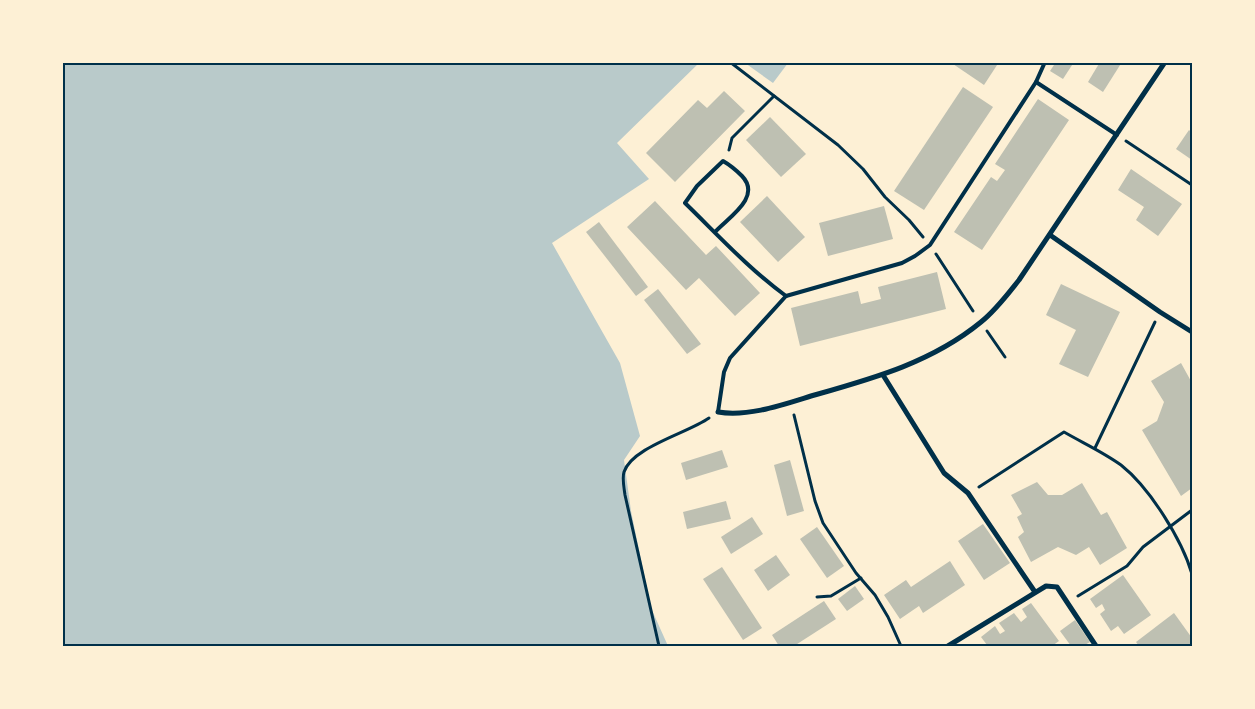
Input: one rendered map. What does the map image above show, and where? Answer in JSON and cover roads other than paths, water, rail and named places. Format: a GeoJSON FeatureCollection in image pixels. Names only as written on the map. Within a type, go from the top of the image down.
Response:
{"type":"FeatureCollection","features":[{"type":"Feature","properties":{"kind":"street"},"geometry":{"type":"LineString","coordinates":[[718,412],[730,414],[747,412],[791,402],[883,375],[934,353],[981,322],[999,305],[1050,235],[1165,62]]}},
{"type":"Feature","properties":{"kind":"street"},"geometry":{"type":"LineString","coordinates":[[1050,235],[1160,312],[1192,332]]}},
{"type":"Feature","properties":{"kind":"street"},"geometry":{"type":"LineString","coordinates":[[883,375],[944,472],[968,493],[1035,592]]}},
{"type":"Feature","properties":{"kind":"street"},"geometry":{"type":"LineString","coordinates":[[948,646],[1046,586],[1057,587],[1096,646]]}},
{"type":"Feature","properties":{"kind":"lane"},"geometry":{"type":"LineString","coordinates":[[718,412],[724,372],[730,358],[786,296],[902,263],[930,245],[1036,82],[1045,62]]}},
{"type":"Feature","properties":{"kind":"lane"},"geometry":{"type":"LineString","coordinates":[[1036,82],[1117,135]]}},
{"type":"Feature","properties":{"kind":"lane"},"geometry":{"type":"LineString","coordinates":[[715,232],[747,200],[750,191],[746,180],[732,166],[723,161],[697,186],[685,203],[715,232],[771,285],[786,296]]}}]}
